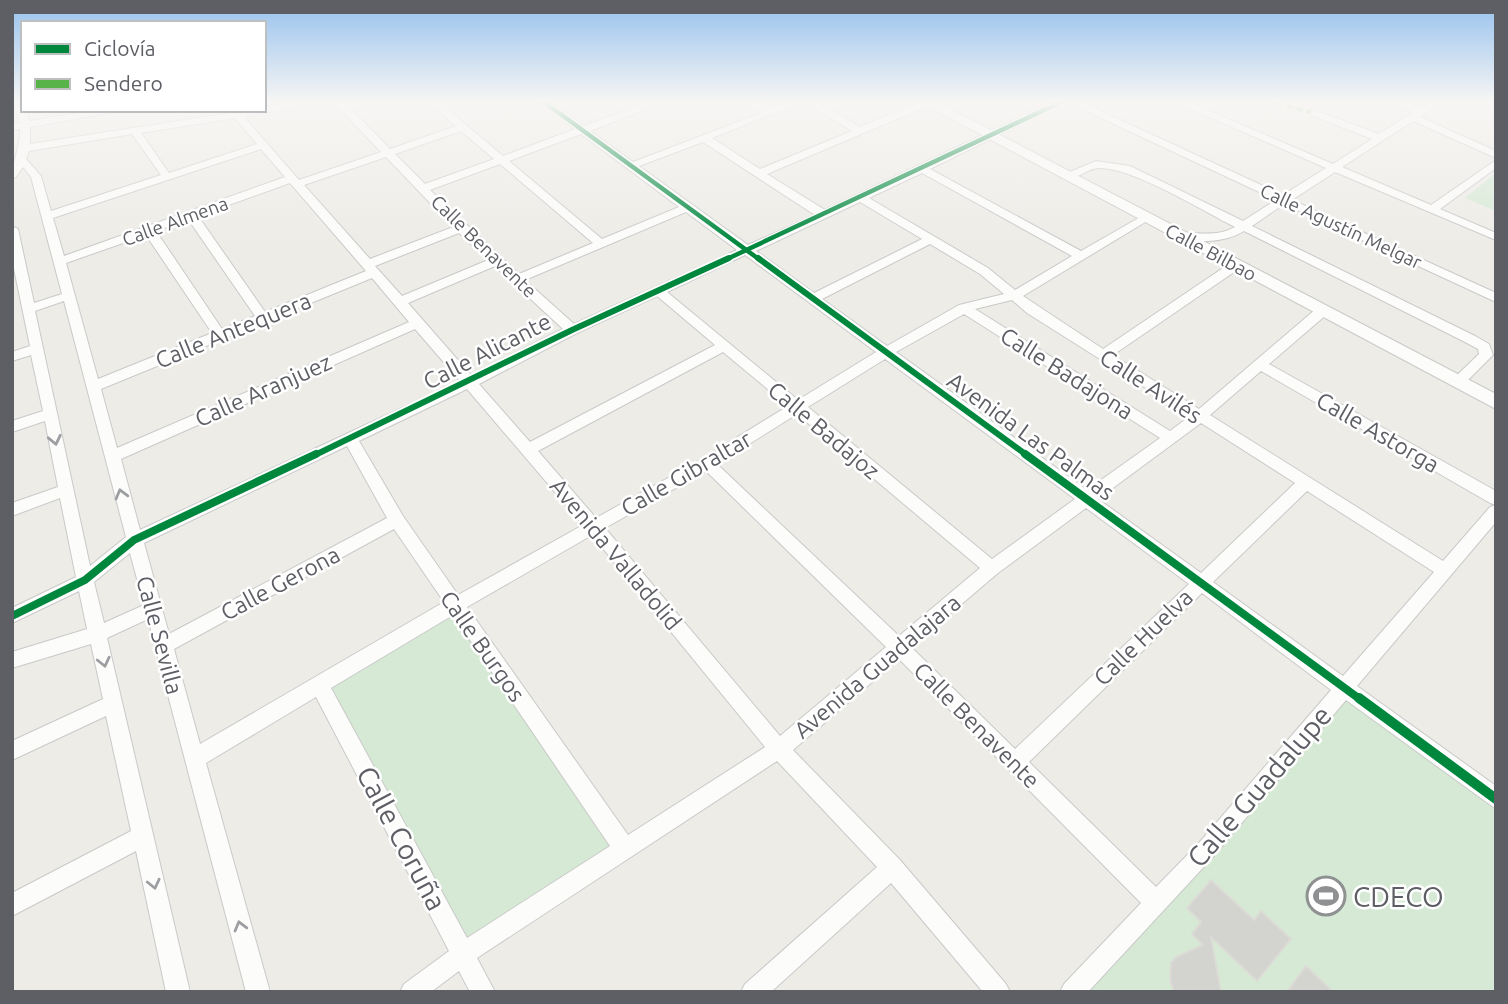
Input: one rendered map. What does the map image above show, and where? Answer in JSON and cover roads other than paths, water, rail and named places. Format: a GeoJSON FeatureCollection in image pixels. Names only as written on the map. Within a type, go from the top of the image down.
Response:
{"type":"FeatureCollection","features":[{"type":"Feature","properties":{"kind":"street","name":"Calle Sevilla"},"geometry":{"type":"LineString","coordinates":[[25,149],[36,176],[258,992]]}},
{"type":"Feature","properties":{"kind":"street"},"geometry":{"type":"LineString","coordinates":[[12,176],[25,154],[50,149]]}},
{"type":"Feature","properties":{"kind":"street"},"geometry":{"type":"LineString","coordinates":[[147,149],[167,177]]}},
{"type":"Feature","properties":{"kind":"street"},"geometry":{"type":"LineString","coordinates":[[46,217],[251,149]]}},
{"type":"Feature","properties":{"kind":"street","name":"Avenida Valladolid"},"geometry":{"type":"LineString","coordinates":[[266,149],[400,302],[415,324],[594,526],[779,749],[892,868],[998,992]]}},
{"type":"Feature","properties":{"kind":"street","name":"Calle Benavente"},"geometry":{"type":"LineString","coordinates":[[385,149],[461,228],[572,330]]}},
{"type":"Feature","properties":{"kind":"street","name":"Calle Almena"},"geometry":{"type":"LineString","coordinates":[[58,262],[191,215],[401,149]]}},
{"type":"Feature","properties":{"kind":"street"},"geometry":{"type":"LineString","coordinates":[[486,149],[601,244]]}},
{"type":"Feature","properties":{"kind":"street"},"geometry":{"type":"LineString","coordinates":[[425,188],[532,149]]}},
{"type":"Feature","properties":{"kind":"street","name":"Avenida Las Palmas"},"geometry":{"type":"LineString","coordinates":[[608,149],[1496,799]]}},
{"type":"Feature","properties":{"kind":"street"},"geometry":{"type":"LineString","coordinates":[[631,166],[676,149]]}},
{"type":"Feature","properties":{"kind":"street"},"geometry":{"type":"LineString","coordinates":[[721,149],[824,215]]}},
{"type":"Feature","properties":{"kind":"street"},"geometry":{"type":"LineString","coordinates":[[759,173],[817,149]]}},
{"type":"Feature","properties":{"kind":"street","name":"Calle Alicante"},"geometry":{"type":"LineString","coordinates":[[12,616],[85,580],[134,540],[468,383],[572,330],[861,198],[960,149]]}},
{"type":"Feature","properties":{"kind":"street","name":"Calle Bilbao"},"geometry":{"type":"LineString","coordinates":[[1015,149],[1496,402]]}},
{"type":"Feature","properties":{"kind":"street","name":"Calle Agustín Melgar"},"geometry":{"type":"LineString","coordinates":[[1173,149],[1496,298]]}},
{"type":"Feature","properties":{"kind":"street"},"geometry":{"type":"LineString","coordinates":[[1290,149],[1496,237]]}},
{"type":"Feature","properties":{"kind":"street"},"geometry":{"type":"LineString","coordinates":[[1180,236],[1204,238],[1238,230],[1364,149]]}},
{"type":"Feature","properties":{"kind":"street"},"geometry":{"type":"LineString","coordinates":[[1069,176],[1096,163],[1116,164],[1238,230],[1484,347],[1486,355],[1458,382]]}},
{"type":"Feature","properties":{"kind":"street"},"geometry":{"type":"LineString","coordinates":[[1432,210],[1496,163]]}},
{"type":"Feature","properties":{"kind":"street"},"geometry":{"type":"LineString","coordinates":[[921,168],[1082,257]]}},
{"type":"Feature","properties":{"kind":"street","name":"Calle Avilés"},"geometry":{"type":"LineString","coordinates":[[861,198],[984,271],[1032,310],[1444,570]]}},
{"type":"Feature","properties":{"kind":"street"},"geometry":{"type":"LineString","coordinates":[[518,279],[686,208]]}},
{"type":"Feature","properties":{"kind":"street"},"geometry":{"type":"LineString","coordinates":[[191,215],[263,317]]}},
{"type":"Feature","properties":{"kind":"street","name":"Calle Gibraltar"},"geometry":{"type":"LineString","coordinates":[[194,759],[455,605],[707,463],[884,353],[964,308],[1015,295],[1146,218]]}},
{"type":"Feature","properties":{"kind":"street","name":"Calle Antequera"},"geometry":{"type":"LineString","coordinates":[[92,387],[220,336],[461,228]]}},
{"type":"Feature","properties":{"kind":"street"},"geometry":{"type":"LineString","coordinates":[[149,230],[220,336]]}},
{"type":"Feature","properties":{"kind":"street"},"geometry":{"type":"LineString","coordinates":[[1103,355],[1232,263],[1238,230]]}},
{"type":"Feature","properties":{"kind":"street"},"geometry":{"type":"LineString","coordinates":[[13,238],[21,299],[36,349],[178,992]]}},
{"type":"Feature","properties":{"kind":"street"},"geometry":{"type":"LineString","coordinates":[[811,299],[931,239]]}},
{"type":"Feature","properties":{"kind":"street"},"geometry":{"type":"LineString","coordinates":[[400,302],[498,260]]}},
{"type":"Feature","properties":{"kind":"street","name":"Calle Badajoz"},"geometry":{"type":"LineString","coordinates":[[657,290],[992,568]]}},
{"type":"Feature","properties":{"kind":"street"},"geometry":{"type":"LineString","coordinates":[[21,299],[67,296]]}},
{"type":"Feature","properties":{"kind":"street","name":"Calle Badajona"},"geometry":{"type":"LineString","coordinates":[[964,308],[1169,438]]}},
{"type":"Feature","properties":{"kind":"street","name":"Avenida Guadalajara"},"geometry":{"type":"LineString","coordinates":[[412,992],[463,954],[779,749],[992,568],[1199,417],[1321,312]]}},
{"type":"Feature","properties":{"kind":"street","name":"Calle Aranjuez"},"geometry":{"type":"LineString","coordinates":[[111,457],[415,324]]}},
{"type":"Feature","properties":{"kind":"street"},"geometry":{"type":"LineString","coordinates":[[527,450],[723,346]]}},
{"type":"Feature","properties":{"kind":"street"},"geometry":{"type":"LineString","coordinates":[[12,357],[36,349]]}},
{"type":"Feature","properties":{"kind":"street","name":"Calle Astorga"},"geometry":{"type":"LineString","coordinates":[[1261,365],[1496,499]]}},
{"type":"Feature","properties":{"kind":"street"},"geometry":{"type":"LineString","coordinates":[[12,427],[50,414]]}},
{"type":"Feature","properties":{"kind":"street","name":"Calle Burgos"},"geometry":{"type":"LineString","coordinates":[[350,439],[397,520],[624,848]]}},
{"type":"Feature","properties":{"kind":"street","name":"Calle Benavente"},"geometry":{"type":"LineString","coordinates":[[707,463],[898,646],[1154,901]]}},
{"type":"Feature","properties":{"kind":"street","name":"Calle Huelva"},"geometry":{"type":"LineString","coordinates":[[1014,763],[1304,484]]}},
{"type":"Feature","properties":{"kind":"street"},"geometry":{"type":"LineString","coordinates":[[12,510],[66,490]]}},
{"type":"Feature","properties":{"kind":"street","name":"Calle Guadalupe"},"geometry":{"type":"LineString","coordinates":[[1072,992],[1154,901],[1205,851],[1496,511]]}},
{"type":"Feature","properties":{"kind":"street","name":"Calle Gerona"},"geometry":{"type":"LineString","coordinates":[[163,646],[397,520]]}},
{"type":"Feature","properties":{"kind":"street"},"geometry":{"type":"LineString","coordinates":[[12,660],[98,634],[153,609]]}},
{"type":"Feature","properties":{"kind":"street","name":"Calle Coruña"},"geometry":{"type":"LineString","coordinates":[[320,685],[483,992]]}},
{"type":"Feature","properties":{"kind":"street"},"geometry":{"type":"LineString","coordinates":[[12,751],[114,703]]}},
{"type":"Feature","properties":{"kind":"street"},"geometry":{"type":"LineString","coordinates":[[12,905],[143,836]]}},
{"type":"Feature","properties":{"kind":"street"},"geometry":{"type":"LineString","coordinates":[[753,992],[892,868]]}},
{"type":"Feature","properties":{"kind":"place","name":"CDECO"},"geometry":{"type":"Point","coordinates":[1326,896]}}]}
